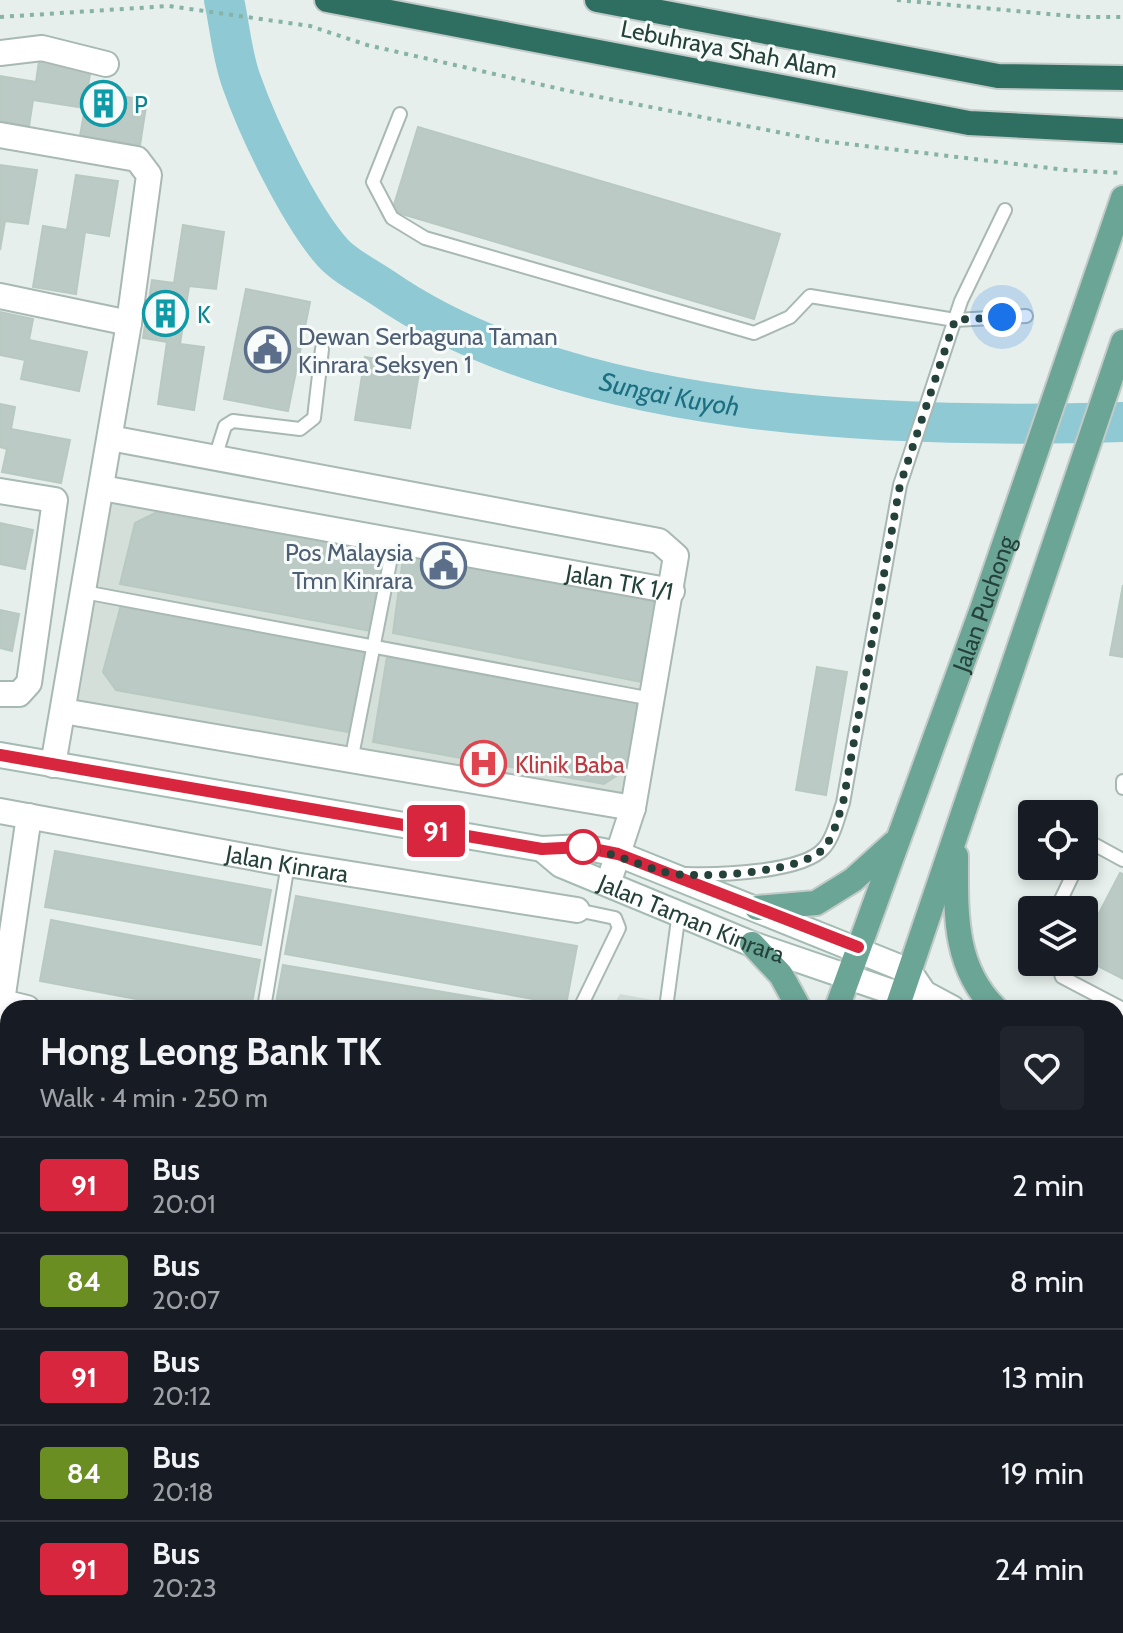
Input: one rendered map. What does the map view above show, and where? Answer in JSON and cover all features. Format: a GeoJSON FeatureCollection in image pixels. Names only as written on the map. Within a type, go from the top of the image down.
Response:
{"type":"FeatureCollection","features":[{"type":"Feature","properties":{"kind":"highway","name":"Lebuhraya Shah Alam"},"geometry":{"type":"LineString","coordinates":[[327,0],[969,123],[1123,131]]}},
{"type":"Feature","properties":{"kind":"highway","name":"Lebuhraya Shah Alam"},"geometry":{"type":"LineString","coordinates":[[597,0],[998,76],[1123,78]]}},
{"type":"Feature","properties":{"kind":"main road","name":"Jalan Puchong"},"geometry":{"type":"LineString","coordinates":[[840,1000],[982,609],[1123,198]]}},
{"type":"Feature","properties":{"kind":"main road","name":"Jalan Puchong"},"geometry":{"type":"LineString","coordinates":[[907,999],[909,971],[1123,342]]}},
{"type":"Feature","properties":{"kind":"main road"},"geometry":{"type":"LineString","coordinates":[[956,834],[956,920],[963,958],[979,992],[987,1000]]}},
{"type":"Feature","properties":{"kind":"main road"},"geometry":{"type":"LineString","coordinates":[[757,908],[816,903],[853,880],[898,839]]}},
{"type":"Feature","properties":{"kind":"main road"},"geometry":{"type":"LineString","coordinates":[[752,944],[781,975],[795,1000]]}},
{"type":"Feature","properties":{"kind":"street"},"geometry":{"type":"LineString","coordinates":[[0,53],[42,48],[106,64]]}},
{"type":"Feature","properties":{"kind":"street"},"geometry":{"type":"LineString","coordinates":[[0,135],[137,159],[149,175],[129,323],[53,765]]}},
{"type":"Feature","properties":{"kind":"street"},"geometry":{"type":"LineString","coordinates":[[0,296],[129,323]]}},
{"type":"Feature","properties":{"kind":"street","name":"Jalan TK 1/1"},"geometry":{"type":"LineString","coordinates":[[102,488],[672,591],[676,556],[659,541],[110,438]]}},
{"type":"Feature","properties":{"kind":"street"},"geometry":{"type":"LineString","coordinates":[[0,491],[55,500],[29,683],[19,694],[0,694]]}},
{"type":"Feature","properties":{"kind":"street"},"geometry":{"type":"LineString","coordinates":[[608,884],[633,808],[672,591]]}},
{"type":"Feature","properties":{"kind":"street"},"geometry":{"type":"LineString","coordinates":[[63,711],[633,808]]}},
{"type":"Feature","properties":{"kind":"street","name":"Jalan Taman Kinrara"},"geometry":{"type":"LineString","coordinates":[[0,755],[542,849],[583,847],[618,854],[858,947],[909,971]]}},
{"type":"Feature","properties":{"kind":"street","name":"Jalan Kinrara"},"geometry":{"type":"LineString","coordinates":[[0,811],[288,864],[577,910]]}},
{"type":"Feature","properties":{"kind":"street"},"geometry":{"type":"LineString","coordinates":[[2,1000],[29,816]]}},
{"type":"Feature","properties":{"kind":"street","name":"Jalan Taman Kinrara"},"geometry":{"type":"LineString","coordinates":[[542,849],[561,865],[752,944],[907,999]]}},
{"type":"Feature","properties":{"kind":"lane"},"geometry":{"type":"LineString","coordinates":[[400,114],[373,182],[392,218],[425,238],[754,333],[790,317],[810,296],[955,320],[1026,316]]}},
{"type":"Feature","properties":{"kind":"lane"},"geometry":{"type":"LineString","coordinates":[[667,873],[714,875],[760,869],[796,863],[823,850],[843,803],[900,485],[955,320],[1005,210]]}},
{"type":"Feature","properties":{"kind":"lane"},"geometry":{"type":"LineString","coordinates":[[215,458],[225,426],[233,421],[300,429],[314,418],[322,349]]}},
{"type":"Feature","properties":{"kind":"lane"},"geometry":{"type":"LineString","coordinates":[[351,761],[394,542]]}},
{"type":"Feature","properties":{"kind":"lane"},"geometry":{"type":"LineString","coordinates":[[84,592],[652,699]]}},
{"type":"Feature","properties":{"kind":"lane"},"geometry":{"type":"LineString","coordinates":[[1123,781],[1123,788]]}},
{"type":"Feature","properties":{"kind":"lane"},"geometry":{"type":"LineString","coordinates":[[1098,846],[1123,860]]}},
{"type":"Feature","properties":{"kind":"lane"},"geometry":{"type":"LineString","coordinates":[[265,1000],[288,864]]}},
{"type":"Feature","properties":{"kind":"lane"},"geometry":{"type":"LineString","coordinates":[[577,910],[615,918],[619,928],[584,1000]]}},
{"type":"Feature","properties":{"kind":"lane"},"geometry":{"type":"LineString","coordinates":[[667,1000],[679,912]]}},
{"type":"Feature","properties":{"kind":"lane"},"geometry":{"type":"LineString","coordinates":[[1062,976],[1106,1000]]}},
{"type":"Feature","properties":{"kind":"path"},"geometry":{"type":"LineString","coordinates":[[897,0],[1067,16],[1123,17]]}},
{"type":"Feature","properties":{"kind":"path"},"geometry":{"type":"LineString","coordinates":[[0,17],[169,6],[310,26],[367,45],[569,91],[823,141],[1066,170],[1123,173]]}},
{"type":"Feature","properties":{"kind":"shaded area"},"geometry":{"type":"Polygon","coordinates":[[[109,501],[661,597],[626,799],[74,703],[109,501]]]}},
{"type":"Feature","properties":{"kind":"shaded area"},"geometry":{"type":"Polygon","coordinates":[[[620,994],[653,1000],[617,1000],[620,994]]]}},
{"type":"Feature","properties":{"kind":"building","name":"P"},"geometry":{"type":"Polygon","coordinates":[[[39,61],[91,69],[87,91],[147,100],[140,145],[80,136],[85,108],[33,100],[29,126],[0,121],[0,76],[36,82],[39,61]]]}},
{"type":"Feature","properties":{"kind":"building"},"geometry":{"type":"Polygon","coordinates":[[[418,127],[780,234],[754,319],[392,211],[418,127]]]}},
{"type":"Feature","properties":{"kind":"building"},"geometry":{"type":"Polygon","coordinates":[[[0,165],[37,170],[28,224],[5,221],[0,250],[0,165]]]}},
{"type":"Feature","properties":{"kind":"building"},"geometry":{"type":"Polygon","coordinates":[[[76,175],[118,181],[109,236],[85,232],[76,294],[33,287],[43,226],[67,230],[76,175]]]}},
{"type":"Feature","properties":{"kind":"building","name":"K"},"geometry":{"type":"Polygon","coordinates":[[[183,225],[224,232],[216,289],[189,286],[180,344],[204,347],[194,410],[158,404],[167,342],[143,338],[152,280],[174,283],[183,225]]]}},
{"type":"Feature","properties":{"kind":"building","name":"Dewan Serbaguna Taman Kinrara Seksyen 1"},"geometry":{"type":"Polygon","coordinates":[[[246,289],[310,302],[288,411],[224,399],[246,289]]]}},
{"type":"Feature","properties":{"kind":"building"},"geometry":{"type":"Polygon","coordinates":[[[0,312],[33,319],[29,340],[87,352],[79,391],[21,379],[25,360],[0,355],[0,312]]]}},
{"type":"Feature","properties":{"kind":"building"},"geometry":{"type":"Polygon","coordinates":[[[365,357],[420,366],[410,428],[355,420],[365,357]]]}},
{"type":"Feature","properties":{"kind":"building"},"geometry":{"type":"Polygon","coordinates":[[[0,404],[15,407],[11,429],[70,440],[61,483],[2,472],[7,449],[0,447],[0,404]]]}},
{"type":"Feature","properties":{"kind":"building"},"geometry":{"type":"Polygon","coordinates":[[[161,510],[386,543],[371,631],[120,584],[135,523],[161,510]]]}},
{"type":"Feature","properties":{"kind":"building"},"geometry":{"type":"Polygon","coordinates":[[[0,523],[33,530],[25,569],[0,564],[0,523]]]}},
{"type":"Feature","properties":{"kind":"building"},"geometry":{"type":"Polygon","coordinates":[[[404,551],[643,594],[656,604],[647,683],[393,633],[404,551]]]}},
{"type":"Feature","properties":{"kind":"building"},"geometry":{"type":"Polygon","coordinates":[[[1123,585],[1123,657],[1110,655],[1123,585]]]}},
{"type":"Feature","properties":{"kind":"building"},"geometry":{"type":"Polygon","coordinates":[[[121,605],[367,649],[354,733],[116,690],[103,672],[121,605]]]}},
{"type":"Feature","properties":{"kind":"building"},"geometry":{"type":"Polygon","coordinates":[[[0,610],[19,614],[12,651],[0,648],[0,610]]]}},
{"type":"Feature","properties":{"kind":"building"},"geometry":{"type":"Polygon","coordinates":[[[388,651],[638,701],[630,767],[604,784],[373,742],[388,651]]]}},
{"type":"Feature","properties":{"kind":"building"},"geometry":{"type":"Polygon","coordinates":[[[817,667],[847,672],[826,795],[796,790],[817,667]]]}},
{"type":"Feature","properties":{"kind":"building"},"geometry":{"type":"Polygon","coordinates":[[[55,851],[271,890],[261,945],[45,907],[55,851]]]}},
{"type":"Feature","properties":{"kind":"building"},"geometry":{"type":"Polygon","coordinates":[[[1120,873],[1123,874],[1123,979],[1098,966],[1098,915],[1120,873]]]}},
{"type":"Feature","properties":{"kind":"building"},"geometry":{"type":"Polygon","coordinates":[[[296,896],[577,946],[567,1000],[538,1000],[285,954],[296,896]]]}},
{"type":"Feature","properties":{"kind":"building"},"geometry":{"type":"Polygon","coordinates":[[[51,920],[260,960],[252,1000],[141,1000],[40,981],[51,920]]]}},
{"type":"Feature","properties":{"kind":"building"},"geometry":{"type":"Polygon","coordinates":[[[283,965],[490,1000],[276,1000],[283,965]]]}},
{"type":"Feature","properties":{"kind":"waterway","name":"Sungai Kuyoh"},"geometry":{"type":"LineString","coordinates":[[224,0],[236,63],[249,103],[282,172],[320,237],[350,267],[460,332],[547,366],[641,390],[740,407],[939,423],[1123,422]]}},
{"type":"Feature","properties":{"kind":"bus line","name":"91"},"geometry":{"type":"LineString","coordinates":[[0,755],[542,849],[583,847],[618,854],[858,947]]}},
{"type":"Feature","properties":{"kind":"place","name":"P"},"geometry":{"type":"Point","coordinates":[103,104]}},
{"type":"Feature","properties":{"kind":"place","name":"K"},"geometry":{"type":"Point","coordinates":[166,314]}},
{"type":"Feature","properties":{"kind":"place","name":"Dewan Serbaguna Taman Kinrara Seksyen 1"},"geometry":{"type":"Point","coordinates":[267,350]}},
{"type":"Feature","properties":{"kind":"place","name":"Pos Malaysia Tmn Kinrara"},"geometry":{"type":"Point","coordinates":[444,566]}},
{"type":"Feature","properties":{"kind":"place","name":"Klinik Baba"},"geometry":{"type":"Point","coordinates":[484,764]}},
{"type":"Feature","properties":{"kind":"route"},"geometry":{"type":"LineString","coordinates":[[583,847],[618,854],[667,873],[714,875],[796,863],[823,850],[843,803],[900,485],[955,320],[1002,317]]}}]}
